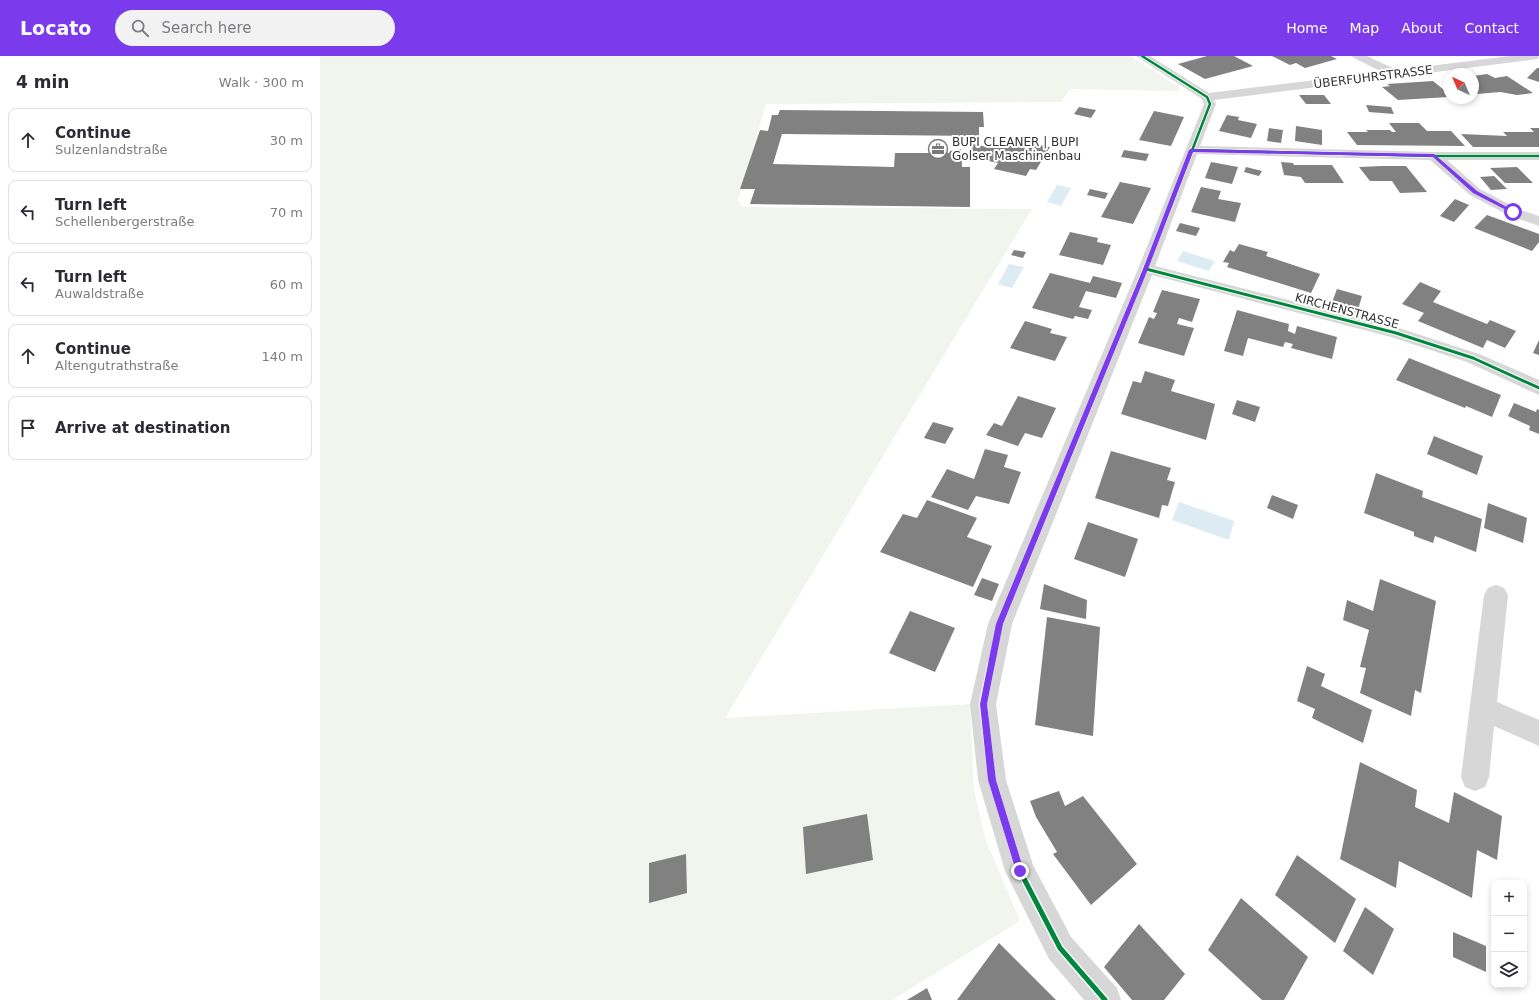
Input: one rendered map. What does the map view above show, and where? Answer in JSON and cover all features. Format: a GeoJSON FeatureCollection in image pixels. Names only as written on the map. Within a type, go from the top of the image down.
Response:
{"type":"FeatureCollection","features":[{"type":"Feature","properties":{"kind":"street"},"geometry":{"type":"LineString","coordinates":[[1105,1000],[1060,948],[1020,871],[992,780],[983,704],[1000,624],[1146,269],[1210,104],[1207,97],[1142,56]]}},
{"type":"Feature","properties":{"kind":"street"},"geometry":{"type":"LineString","coordinates":[[1358,56],[1396,74]]}},
{"type":"Feature","properties":{"kind":"street","name":"ÜBERFUHRSTRASSE"},"geometry":{"type":"LineString","coordinates":[[1207,97],[1538,56]]}},
{"type":"Feature","properties":{"kind":"street"},"geometry":{"type":"LineString","coordinates":[[1191,150],[1434,156],[1539,156]]}},
{"type":"Feature","properties":{"kind":"street"},"geometry":{"type":"LineString","coordinates":[[1434,156],[1475,192],[1513,212],[1539,221]]}},
{"type":"Feature","properties":{"kind":"street","name":"KIRCHENSTRASSE"},"geometry":{"type":"LineString","coordinates":[[1146,269],[1396,333],[1472,358],[1539,388]]}},
{"type":"Feature","properties":{"kind":"street"},"geometry":{"type":"LineString","coordinates":[[1475,777],[1496,596]]}},
{"type":"Feature","properties":{"kind":"street"},"geometry":{"type":"LineString","coordinates":[[1484,709],[1539,733]]}},
{"type":"Feature","properties":{"kind":"shaded area"},"geometry":{"type":"Polygon","coordinates":[[[320,56],[1130,56],[1180,88],[1178,91],[1070,89],[1061,102],[766,104],[738,200],[743,207],[1032,209],[725,718],[970,704],[974,791],[986,841],[1020,921],[892,1000],[320,1000],[320,56]]]}},
{"type":"Feature","properties":{"kind":"shaded area"},"geometry":{"type":"Polygon","coordinates":[[[1057,185],[1071,188],[1061,206],[1047,202],[1057,185]]]}},
{"type":"Feature","properties":{"kind":"shaded area"},"geometry":{"type":"Polygon","coordinates":[[[1183,251],[1215,261],[1209,271],[1177,261],[1183,251]]]}},
{"type":"Feature","properties":{"kind":"shaded area"},"geometry":{"type":"Polygon","coordinates":[[[1009,264],[1024,267],[1012,288],[998,284],[1009,264]]]}},
{"type":"Feature","properties":{"kind":"shaded area"},"geometry":{"type":"Polygon","coordinates":[[[1179,502],[1234,521],[1229,540],[1172,520],[1179,502]]]}},
{"type":"Feature","properties":{"kind":"building"},"geometry":{"type":"Polygon","coordinates":[[[1207,56],[1234,56],[1253,66],[1205,79],[1178,64],[1207,56]]]}},
{"type":"Feature","properties":{"kind":"building"},"geometry":{"type":"Polygon","coordinates":[[[1272,56],[1331,56],[1337,59],[1305,68],[1296,63],[1290,65],[1272,56]]]}},
{"type":"Feature","properties":{"kind":"building"},"geometry":{"type":"Polygon","coordinates":[[[1537,68],[1539,68],[1539,82],[1527,78],[1537,68]]]}},
{"type":"Feature","properties":{"kind":"building"},"geometry":{"type":"Polygon","coordinates":[[[1487,74],[1495,78],[1507,76],[1533,93],[1517,95],[1500,92],[1479,94],[1479,75],[1487,74]]]}},
{"type":"Feature","properties":{"kind":"building"},"geometry":{"type":"Polygon","coordinates":[[[1433,81],[1443,89],[1443,97],[1398,100],[1382,87],[1390,86],[1387,84],[1433,81]]]}},
{"type":"Feature","properties":{"kind":"building"},"geometry":{"type":"Polygon","coordinates":[[[1299,95],[1324,95],[1331,104],[1306,104],[1299,95]]]}},
{"type":"Feature","properties":{"kind":"building"},"geometry":{"type":"Polygon","coordinates":[[[1366,105],[1391,107],[1394,114],[1369,112],[1366,105]]]}},
{"type":"Feature","properties":{"kind":"building"},"geometry":{"type":"Polygon","coordinates":[[[1079,107],[1096,110],[1091,118],[1074,114],[1079,107]]]}},
{"type":"Feature","properties":{"kind":"building"},"geometry":{"type":"Polygon","coordinates":[[[780,110],[983,112],[984,127],[979,127],[979,136],[782,134],[773,164],[894,167],[895,153],[949,153],[950,151],[961,149],[962,167],[970,167],[970,207],[750,204],[755,189],[740,189],[760,130],[768,131],[772,115],[778,115],[780,110]]]}},
{"type":"Feature","properties":{"kind":"building"},"geometry":{"type":"Polygon","coordinates":[[[1154,111],[1184,117],[1171,146],[1139,140],[1154,111]]]}},
{"type":"Feature","properties":{"kind":"building"},"geometry":{"type":"Polygon","coordinates":[[[1227,115],[1239,117],[1238,120],[1257,124],[1251,138],[1219,131],[1227,115]]]}},
{"type":"Feature","properties":{"kind":"building"},"geometry":{"type":"Polygon","coordinates":[[[1389,123],[1419,123],[1427,131],[1451,131],[1465,146],[1357,145],[1347,132],[1390,130],[1392,132],[1396,132],[1389,123]]]}},
{"type":"Feature","properties":{"kind":"building"},"geometry":{"type":"Polygon","coordinates":[[[1296,126],[1322,130],[1322,145],[1295,141],[1296,126]]]}},
{"type":"Feature","properties":{"kind":"building"},"geometry":{"type":"Polygon","coordinates":[[[1269,128],[1283,130],[1281,143],[1267,141],[1269,128]]]}},
{"type":"Feature","properties":{"kind":"building"},"geometry":{"type":"Polygon","coordinates":[[[1530,128],[1539,128],[1539,147],[1473,147],[1461,134],[1507,136],[1503,132],[1534,132],[1530,128]]]}},
{"type":"Feature","properties":{"kind":"building"},"geometry":{"type":"Polygon","coordinates":[[[1013,140],[1050,147],[1036,170],[1030,169],[1026,176],[994,169],[998,163],[965,156],[973,144],[992,148],[994,144],[1008,147],[1013,140]]]}},
{"type":"Feature","properties":{"kind":"building"},"geometry":{"type":"Polygon","coordinates":[[[1124,150],[1149,154],[1146,161],[1121,157],[1124,150]]]}},
{"type":"Feature","properties":{"kind":"building"},"geometry":{"type":"Polygon","coordinates":[[[1211,162],[1238,167],[1232,184],[1205,178],[1211,162]]]}},
{"type":"Feature","properties":{"kind":"building"},"geometry":{"type":"Polygon","coordinates":[[[1281,162],[1293,163],[1294,165],[1332,165],[1344,183],[1305,183],[1301,177],[1284,175],[1281,162]]]}},
{"type":"Feature","properties":{"kind":"building"},"geometry":{"type":"Polygon","coordinates":[[[1406,166],[1427,192],[1400,193],[1392,181],[1370,181],[1359,167],[1406,166]]]}},
{"type":"Feature","properties":{"kind":"building"},"geometry":{"type":"Polygon","coordinates":[[[1246,167],[1262,171],[1259,176],[1244,172],[1246,167]]]}},
{"type":"Feature","properties":{"kind":"building"},"geometry":{"type":"Polygon","coordinates":[[[1517,167],[1533,183],[1505,183],[1490,168],[1517,167]]]}},
{"type":"Feature","properties":{"kind":"building"},"geometry":{"type":"Polygon","coordinates":[[[1494,176],[1507,189],[1491,190],[1480,177],[1494,176]]]}},
{"type":"Feature","properties":{"kind":"building"},"geometry":{"type":"Polygon","coordinates":[[[1120,182],[1151,188],[1133,224],[1101,217],[1120,182]]]}},
{"type":"Feature","properties":{"kind":"building"},"geometry":{"type":"Polygon","coordinates":[[[1201,187],[1221,191],[1218,199],[1241,203],[1235,222],[1191,212],[1201,187]]]}},
{"type":"Feature","properties":{"kind":"building"},"geometry":{"type":"Polygon","coordinates":[[[1090,189],[1108,193],[1105,199],[1087,195],[1090,189]]]}},
{"type":"Feature","properties":{"kind":"building"},"geometry":{"type":"Polygon","coordinates":[[[1455,199],[1469,205],[1454,222],[1440,216],[1455,199]]]}},
{"type":"Feature","properties":{"kind":"building"},"geometry":{"type":"Polygon","coordinates":[[[1487,215],[1539,234],[1539,242],[1532,251],[1474,228],[1487,215]]]}},
{"type":"Feature","properties":{"kind":"building"},"geometry":{"type":"Polygon","coordinates":[[[1180,223],[1200,228],[1196,236],[1176,231],[1180,223]]]}},
{"type":"Feature","properties":{"kind":"building"},"geometry":{"type":"Polygon","coordinates":[[[1070,232],[1098,238],[1097,242],[1111,245],[1103,265],[1059,255],[1070,232]]]}},
{"type":"Feature","properties":{"kind":"building"},"geometry":{"type":"Polygon","coordinates":[[[1239,244],[1268,252],[1266,256],[1320,274],[1311,293],[1227,267],[1229,263],[1223,262],[1230,250],[1234,252],[1239,244]]]}},
{"type":"Feature","properties":{"kind":"building"},"geometry":{"type":"Polygon","coordinates":[[[1014,250],[1026,252],[1023,258],[1011,255],[1014,250]]]}},
{"type":"Feature","properties":{"kind":"building"},"geometry":{"type":"Polygon","coordinates":[[[1050,273],[1090,283],[1093,276],[1122,283],[1116,298],[1086,291],[1079,307],[1092,310],[1088,319],[1075,316],[1073,319],[1032,308],[1050,273]]]}},
{"type":"Feature","properties":{"kind":"building"},"geometry":{"type":"Polygon","coordinates":[[[1420,282],[1441,291],[1433,302],[1487,324],[1490,320],[1516,331],[1505,348],[1487,340],[1483,348],[1418,321],[1424,313],[1402,304],[1420,282]]]}},
{"type":"Feature","properties":{"kind":"building"},"geometry":{"type":"Polygon","coordinates":[[[1337,289],[1362,296],[1357,313],[1331,305],[1337,289]]]}},
{"type":"Feature","properties":{"kind":"building"},"geometry":{"type":"Polygon","coordinates":[[[1162,290],[1200,299],[1192,322],[1179,318],[1177,324],[1194,328],[1184,356],[1138,343],[1149,317],[1154,319],[1157,313],[1153,312],[1162,290]]]}},
{"type":"Feature","properties":{"kind":"building"},"geometry":{"type":"Polygon","coordinates":[[[1237,310],[1289,324],[1288,331],[1295,334],[1297,326],[1337,337],[1332,359],[1291,348],[1293,344],[1285,342],[1283,347],[1248,338],[1243,356],[1224,351],[1237,310]]]}},
{"type":"Feature","properties":{"kind":"building"},"geometry":{"type":"Polygon","coordinates":[[[1025,321],[1052,329],[1050,333],[1067,337],[1055,361],[1010,348],[1025,321]]]}},
{"type":"Feature","properties":{"kind":"building"},"geometry":{"type":"Polygon","coordinates":[[[1539,340],[1539,355],[1533,353],[1539,340]]]}},
{"type":"Feature","properties":{"kind":"building"},"geometry":{"type":"Polygon","coordinates":[[[1409,358],[1501,395],[1492,417],[1466,406],[1465,408],[1396,380],[1409,358]]]}},
{"type":"Feature","properties":{"kind":"building"},"geometry":{"type":"Polygon","coordinates":[[[1145,371],[1175,380],[1171,391],[1215,404],[1206,440],[1121,414],[1133,381],[1141,383],[1145,371]]]}},
{"type":"Feature","properties":{"kind":"building"},"geometry":{"type":"Polygon","coordinates":[[[1018,396],[1056,408],[1042,438],[1025,433],[1018,446],[986,435],[994,423],[1002,426],[1018,396]]]}},
{"type":"Feature","properties":{"kind":"building"},"geometry":{"type":"Polygon","coordinates":[[[1237,400],[1260,407],[1255,422],[1232,414],[1237,400]]]}},
{"type":"Feature","properties":{"kind":"building"},"geometry":{"type":"Polygon","coordinates":[[[1514,403],[1536,412],[1537,409],[1539,410],[1539,434],[1529,430],[1530,426],[1508,416],[1514,403]]]}},
{"type":"Feature","properties":{"kind":"building"},"geometry":{"type":"Polygon","coordinates":[[[933,422],[954,428],[945,444],[924,438],[933,422]]]}},
{"type":"Feature","properties":{"kind":"building"},"geometry":{"type":"Polygon","coordinates":[[[1434,436],[1483,456],[1477,475],[1427,454],[1434,436]]]}},
{"type":"Feature","properties":{"kind":"building"},"geometry":{"type":"Polygon","coordinates":[[[985,449],[1008,455],[1004,467],[1021,472],[1009,504],[976,496],[968,510],[931,497],[947,469],[974,479],[985,449]]]}},
{"type":"Feature","properties":{"kind":"building"},"geometry":{"type":"Polygon","coordinates":[[[1111,451],[1171,468],[1167,480],[1175,482],[1168,506],[1162,505],[1159,518],[1095,498],[1111,451]]]}},
{"type":"Feature","properties":{"kind":"building"},"geometry":{"type":"Polygon","coordinates":[[[1376,473],[1423,491],[1422,497],[1482,519],[1476,552],[1435,536],[1433,543],[1414,536],[1414,532],[1364,513],[1376,473]]]}},
{"type":"Feature","properties":{"kind":"building"},"geometry":{"type":"Polygon","coordinates":[[[1272,495],[1298,505],[1293,519],[1267,508],[1272,495]]]}},
{"type":"Feature","properties":{"kind":"building"},"geometry":{"type":"Polygon","coordinates":[[[927,500],[977,518],[967,537],[992,546],[973,587],[880,552],[903,514],[917,518],[927,500]]]}},
{"type":"Feature","properties":{"kind":"building"},"geometry":{"type":"Polygon","coordinates":[[[1488,503],[1527,518],[1523,543],[1484,528],[1488,503]]]}},
{"type":"Feature","properties":{"kind":"building"},"geometry":{"type":"Polygon","coordinates":[[[1088,522],[1138,539],[1125,577],[1074,559],[1088,522]]]}},
{"type":"Feature","properties":{"kind":"building"},"geometry":{"type":"Polygon","coordinates":[[[982,578],[999,584],[992,601],[974,595],[982,578]]]}},
{"type":"Feature","properties":{"kind":"building"},"geometry":{"type":"Polygon","coordinates":[[[1380,579],[1436,601],[1421,693],[1415,690],[1411,716],[1360,693],[1366,668],[1360,667],[1369,630],[1343,620],[1347,600],[1373,611],[1380,579]]]}},
{"type":"Feature","properties":{"kind":"building"},"geometry":{"type":"Polygon","coordinates":[[[1044,584],[1087,600],[1086,619],[1040,609],[1044,584]]]}},
{"type":"Feature","properties":{"kind":"building"},"geometry":{"type":"Polygon","coordinates":[[[910,611],[955,628],[935,672],[889,653],[910,611]]]}},
{"type":"Feature","properties":{"kind":"building"},"geometry":{"type":"Polygon","coordinates":[[[1047,617],[1100,627],[1093,736],[1035,725],[1047,617]]]}},
{"type":"Feature","properties":{"kind":"building"},"geometry":{"type":"Polygon","coordinates":[[[1307,666],[1325,674],[1321,686],[1372,710],[1363,743],[1312,718],[1315,709],[1297,701],[1307,666]]]}},
{"type":"Feature","properties":{"kind":"building"},"geometry":{"type":"Polygon","coordinates":[[[1360,762],[1417,790],[1415,807],[1449,823],[1454,792],[1502,816],[1497,860],[1477,850],[1472,898],[1399,861],[1396,888],[1340,859],[1360,762]]]}},
{"type":"Feature","properties":{"kind":"building"},"geometry":{"type":"Polygon","coordinates":[[[1059,791],[1065,806],[1083,796],[1137,864],[1091,905],[1053,854],[1057,852],[1036,817],[1030,801],[1059,791]]]}},
{"type":"Feature","properties":{"kind":"building"},"geometry":{"type":"Polygon","coordinates":[[[867,814],[873,860],[806,874],[803,827],[867,814]]]}},
{"type":"Feature","properties":{"kind":"building"},"geometry":{"type":"Polygon","coordinates":[[[686,854],[687,893],[649,903],[649,863],[686,854]]]}},
{"type":"Feature","properties":{"kind":"building"},"geometry":{"type":"Polygon","coordinates":[[[1297,855],[1356,899],[1335,943],[1275,895],[1297,855]]]}},
{"type":"Feature","properties":{"kind":"building"},"geometry":{"type":"Polygon","coordinates":[[[1241,898],[1308,957],[1284,1000],[1262,1000],[1208,950],[1241,898]]]}},
{"type":"Feature","properties":{"kind":"building"},"geometry":{"type":"Polygon","coordinates":[[[1365,907],[1394,929],[1373,975],[1343,951],[1365,907]]]}},
{"type":"Feature","properties":{"kind":"building"},"geometry":{"type":"Polygon","coordinates":[[[1139,924],[1185,974],[1164,1000],[1132,1000],[1104,967],[1139,924]]]}},
{"type":"Feature","properties":{"kind":"building"},"geometry":{"type":"Polygon","coordinates":[[[1453,932],[1486,946],[1486,972],[1453,957],[1453,932]]]}},
{"type":"Feature","properties":{"kind":"building"},"geometry":{"type":"Polygon","coordinates":[[[999,943],[1056,1000],[957,1000],[999,943]]]}},
{"type":"Feature","properties":{"kind":"building"},"geometry":{"type":"Polygon","coordinates":[[[927,988],[932,1000],[907,1000],[927,988]]]}},
{"type":"Feature","properties":{"kind":"cycle path"},"geometry":{"type":"LineString","coordinates":[[1105,1000],[1060,948],[1020,871],[992,780],[983,704],[1000,624],[1146,269],[1210,104],[1207,97],[1142,56]]}},
{"type":"Feature","properties":{"kind":"cycle path"},"geometry":{"type":"LineString","coordinates":[[1191,150],[1434,156],[1539,156]]}},
{"type":"Feature","properties":{"kind":"cycle path"},"geometry":{"type":"LineString","coordinates":[[1146,269],[1396,333],[1473,358],[1539,388]]}},
{"type":"Feature","properties":{"kind":"place","name":"BUPI CLEANER | BUPI Golser Maschinenbau"},"geometry":{"type":"Point","coordinates":[938,149]}},
{"type":"Feature","properties":{"kind":"route"},"geometry":{"type":"LineString","coordinates":[[1020,871],[992,780],[983,704],[1000,624],[1146,269],[1191,150],[1434,156],[1475,192],[1513,212]]}}]}
